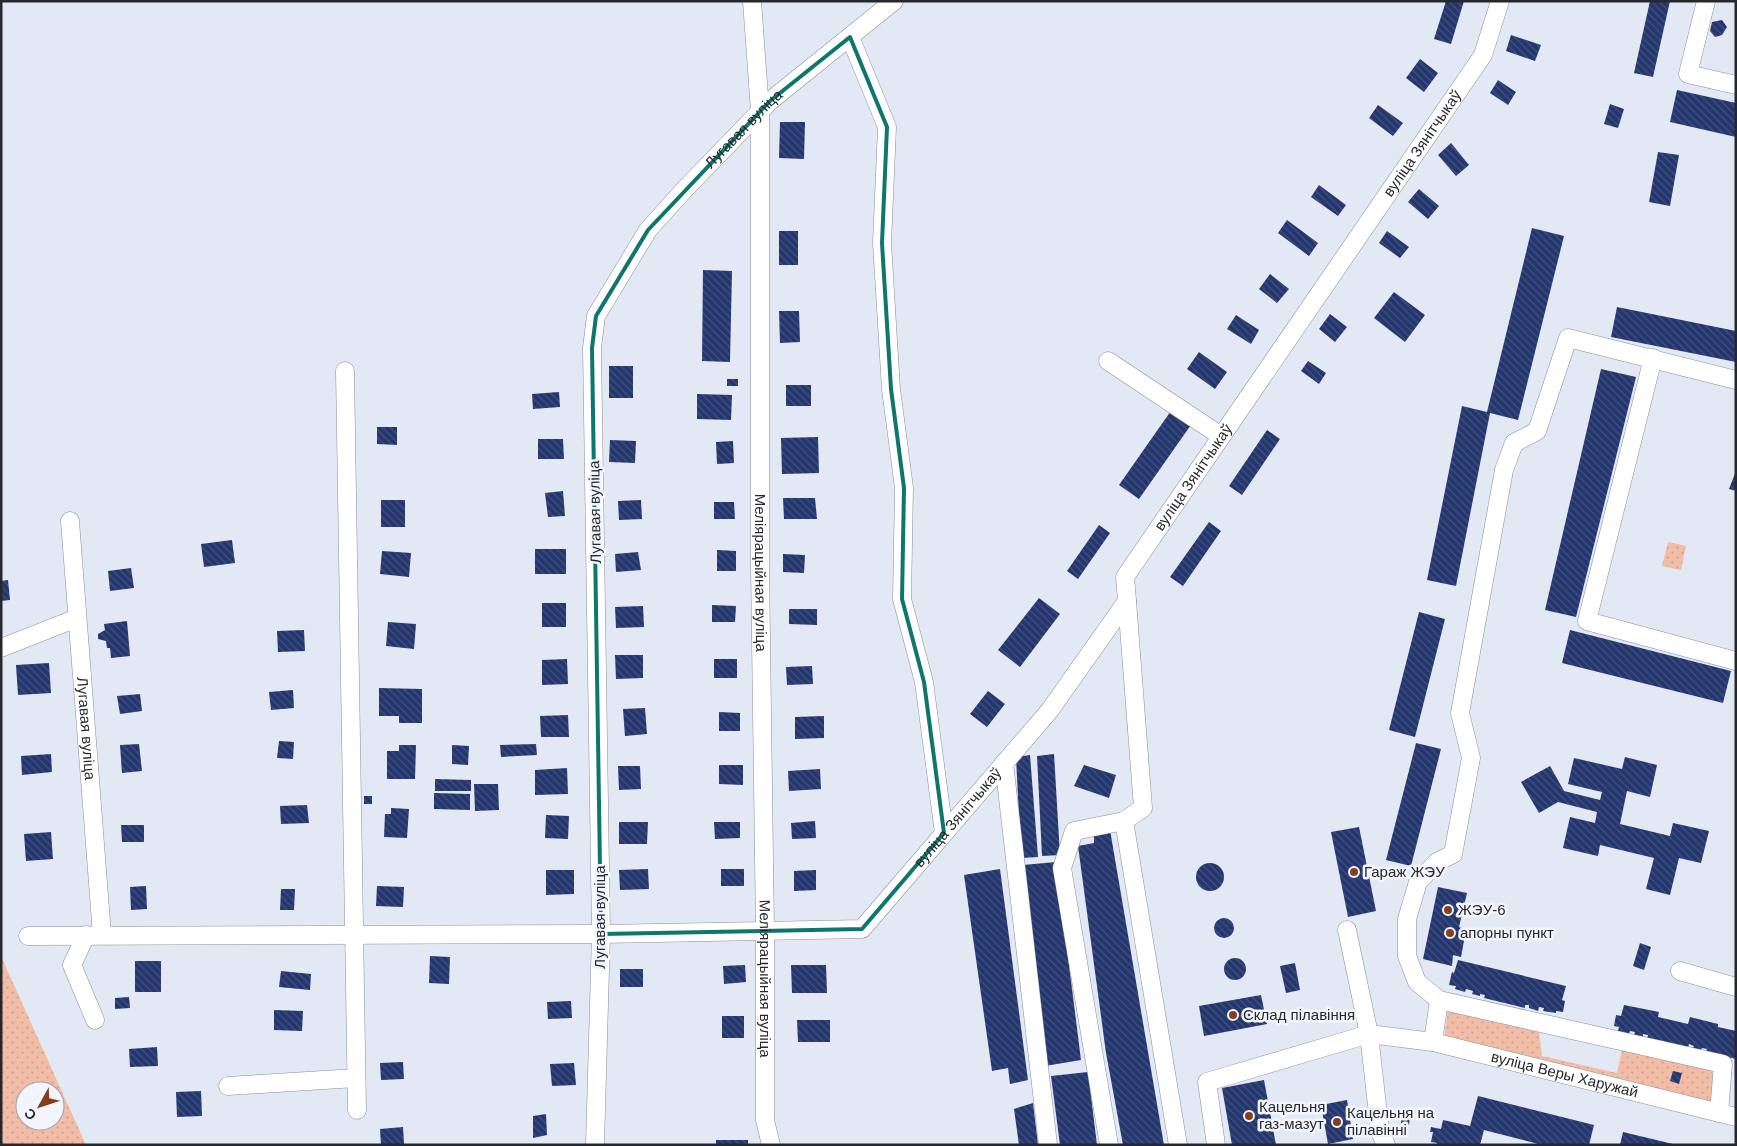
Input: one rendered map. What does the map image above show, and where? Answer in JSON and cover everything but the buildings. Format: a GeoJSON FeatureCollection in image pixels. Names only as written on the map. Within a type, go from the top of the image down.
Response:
{"type":"FeatureCollection","features":[{"type":"Feature","properties":{"kind":"street","name":"Меліярацыйная вуліца"},"geometry":{"type":"LineString","coordinates":[[752,1],[760,111],[760,567],[765,931],[765,1120],[771,1145]]}},
{"type":"Feature","properties":{"kind":"street","name":"Лугавая вуліца"},"geometry":{"type":"LineString","coordinates":[[595,1145],[601,934],[592,348],[596,316],[648,230],[760,111],[894,1]]}},
{"type":"Feature","properties":{"kind":"street","name":"вуліца Зянітчыкаў"},"geometry":{"type":"LineString","coordinates":[[765,931],[862,930],[1050,710],[1126,601],[1125,576],[1483,55],[1500,1]]}},
{"type":"Feature","properties":{"kind":"street"},"geometry":{"type":"LineString","coordinates":[[1706,1],[1688,74],[1736,85]]}},
{"type":"Feature","properties":{"kind":"street"},"geometry":{"type":"LineString","coordinates":[[850,37],[887,127],[882,243],[891,389],[904,488],[902,600],[924,682],[944,833]]}},
{"type":"Feature","properties":{"kind":"street"},"geometry":{"type":"LineString","coordinates":[[1728,1115],[1723,1064],[1439,1000],[1417,982],[1407,956],[1407,919],[1418,882],[1437,862],[1453,854],[1471,758],[1460,713],[1504,470],[1514,443],[1537,431],[1568,338],[1736,380]]}},
{"type":"Feature","properties":{"kind":"street"},"geometry":{"type":"LineString","coordinates":[[1653,358],[1587,621],[1736,661]]}},
{"type":"Feature","properties":{"kind":"street"},"geometry":{"type":"LineString","coordinates":[[1108,361],[1221,436]]}},
{"type":"Feature","properties":{"kind":"street"},"geometry":{"type":"LineString","coordinates":[[345,371],[357,1110]]}},
{"type":"Feature","properties":{"kind":"street","name":"Лугавая вуліца"},"geometry":{"type":"LineString","coordinates":[[70,521],[94,935]]}},
{"type":"Feature","properties":{"kind":"street"},"geometry":{"type":"LineString","coordinates":[[1109,1145],[1062,868],[1074,831],[1124,821],[1143,808],[1126,601]]}},
{"type":"Feature","properties":{"kind":"street"},"geometry":{"type":"LineString","coordinates":[[1,648],[77,618]]}},
{"type":"Feature","properties":{"kind":"street"},"geometry":{"type":"LineString","coordinates":[[1004,763],[1048,1145]]}},
{"type":"Feature","properties":{"kind":"street"},"geometry":{"type":"LineString","coordinates":[[1124,821],[1178,1145]]}},
{"type":"Feature","properties":{"kind":"street"},"geometry":{"type":"LineString","coordinates":[[1347,930],[1369,1034],[1380,1132],[1386,1145]]}},
{"type":"Feature","properties":{"kind":"street"},"geometry":{"type":"LineString","coordinates":[[28,936],[354,936],[765,931]]}},
{"type":"Feature","properties":{"kind":"street"},"geometry":{"type":"LineString","coordinates":[[94,935],[72,965],[95,1020]]}},
{"type":"Feature","properties":{"kind":"street"},"geometry":{"type":"LineString","coordinates":[[1680,971],[1736,988]]}},
{"type":"Feature","properties":{"kind":"street"},"geometry":{"type":"LineString","coordinates":[[1434,1042],[1439,1000]]}},
{"type":"Feature","properties":{"kind":"street"},"geometry":{"type":"LineString","coordinates":[[1216,1145],[1207,1082],[1369,1034]]}},
{"type":"Feature","properties":{"kind":"street","name":"вуліца Веры Харужай"},"geometry":{"type":"LineString","coordinates":[[1369,1034],[1434,1042],[1728,1115]]}},
{"type":"Feature","properties":{"kind":"street"},"geometry":{"type":"LineString","coordinates":[[228,1086],[356,1078]]}},
{"type":"Feature","properties":{"kind":"highlighted area"},"geometry":{"type":"Polygon","coordinates":[[[850,37],[887,127],[882,243],[891,389],[904,488],[902,599],[924,682],[944,833],[862,929],[601,934],[592,348],[596,316],[648,230],[770,101],[850,37]]]}},
{"type":"Feature","properties":{"kind":"shaded area"},"geometry":{"type":"Polygon","coordinates":[[[1668,542],[1686,546],[1681,570],[1662,566],[1668,542]]]}},
{"type":"Feature","properties":{"kind":"shaded area"},"geometry":{"type":"Polygon","coordinates":[[[1,956],[57,1081],[15,1081],[15,1131],[65,1131],[65,1098],[86,1145],[1,1145],[1,956]]]}},
{"type":"Feature","properties":{"kind":"shaded area"},"geometry":{"type":"Polygon","coordinates":[[[1449,1001],[1533,1023],[1539,1033],[1542,1056],[1617,1073],[1623,1045],[1708,1065],[1714,1076],[1712,1105],[1444,1039],[1449,1001]]]}},
{"type":"Feature","properties":{"kind":"place","name":"Гараж ЖЭУ"},"geometry":{"type":"Point","coordinates":[1354,872]}},
{"type":"Feature","properties":{"kind":"place","name":"ЖЭУ-6"},"geometry":{"type":"Point","coordinates":[1448,910]}},
{"type":"Feature","properties":{"kind":"place","name":"апорны пункт"},"geometry":{"type":"Point","coordinates":[1450,933]}},
{"type":"Feature","properties":{"kind":"place","name":"Склад пілавіння"},"geometry":{"type":"Point","coordinates":[1233,1015]}},
{"type":"Feature","properties":{"kind":"place","name":"Кацельня газ-мазут"},"geometry":{"type":"Point","coordinates":[1249,1116]}},
{"type":"Feature","properties":{"kind":"place","name":"Кацельня на пілавінні"},"geometry":{"type":"Point","coordinates":[1337,1122]}}]}
